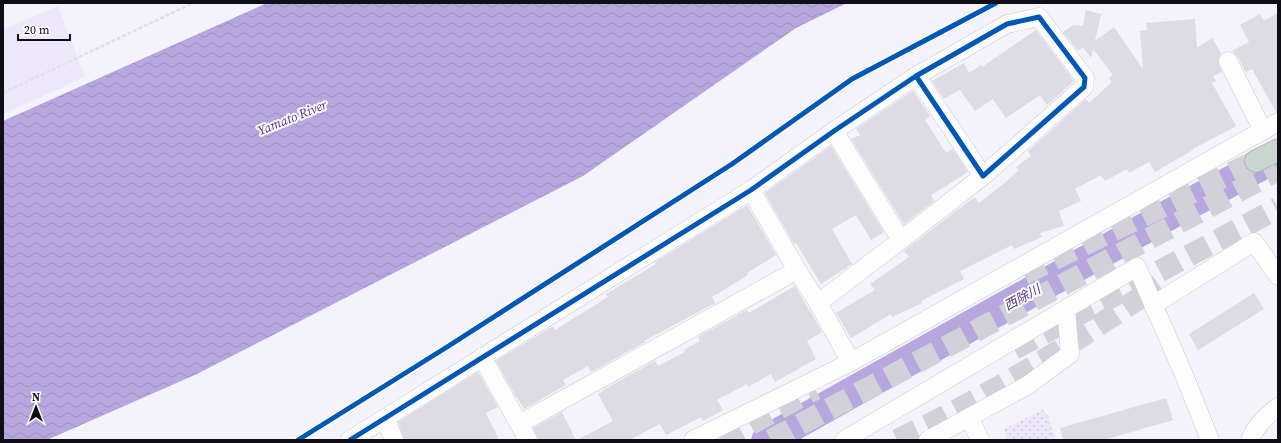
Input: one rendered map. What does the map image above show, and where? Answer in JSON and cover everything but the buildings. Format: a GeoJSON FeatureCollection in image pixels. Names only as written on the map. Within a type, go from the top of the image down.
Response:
{"type":"FeatureCollection","features":[{"type":"Feature","properties":{"kind":"highway"},"geometry":{"type":"LineString","coordinates":[[1256,161],[1278,150]]}},
{"type":"Feature","properties":{"kind":"street"},"geometry":{"type":"LineString","coordinates":[[350,440],[751,190],[834,131],[916,76],[1007,24],[1039,17],[1085,78],[1084,87],[983,176],[818,303]]}},
{"type":"Feature","properties":{"kind":"street"},"geometry":{"type":"LineString","coordinates":[[1228,61],[1263,132]]}},
{"type":"Feature","properties":{"kind":"street"},"geometry":{"type":"LineString","coordinates":[[916,76],[983,176]]}},
{"type":"Feature","properties":{"kind":"street"},"geometry":{"type":"LineString","coordinates":[[693,440],[851,362],[1263,132],[1278,122]]}},
{"type":"Feature","properties":{"kind":"street"},"geometry":{"type":"LineString","coordinates":[[834,131],[901,240]]}},
{"type":"Feature","properties":{"kind":"street"},"geometry":{"type":"LineString","coordinates":[[751,190],[851,362]]}},
{"type":"Feature","properties":{"kind":"street"},"geometry":{"type":"LineString","coordinates":[[1153,305],[1254,242],[1278,276]]}},
{"type":"Feature","properties":{"kind":"street"},"geometry":{"type":"LineString","coordinates":[[844,440],[1137,267],[1210,440]]}},
{"type":"Feature","properties":{"kind":"street"},"geometry":{"type":"LineString","coordinates":[[519,424],[797,270]]}},
{"type":"Feature","properties":{"kind":"street"},"geometry":{"type":"LineString","coordinates":[[928,440],[1028,385],[1070,354],[1066,309]]}},
{"type":"Feature","properties":{"kind":"street"},"geometry":{"type":"LineString","coordinates":[[482,357],[528,440]]}},
{"type":"Feature","properties":{"kind":"street"},"geometry":{"type":"LineString","coordinates":[[1250,440],[1259,425],[1278,407]]}},
{"type":"Feature","properties":{"kind":"street"},"geometry":{"type":"LineString","coordinates":[[969,417],[980,440]]}},
{"type":"Feature","properties":{"kind":"street"},"geometry":{"type":"LineString","coordinates":[[385,418],[394,440]]}},
{"type":"Feature","properties":{"kind":"path"},"geometry":{"type":"LineString","coordinates":[[3,93],[194,3]]}},
{"type":"Feature","properties":{"kind":"path"},"geometry":{"type":"LineString","coordinates":[[298,440],[447,347],[732,164],[852,79],[996,3]]}},
{"type":"Feature","properties":{"kind":"path"},"geometry":{"type":"LineString","coordinates":[[1047,415],[1054,440]]}},
{"type":"Feature","properties":{"kind":"shaded area"},"geometry":{"type":"Polygon","coordinates":[[[58,6],[85,77],[3,114],[3,30],[58,6]]]}},
{"type":"Feature","properties":{"kind":"shaded area"},"geometry":{"type":"Polygon","coordinates":[[[1044,409],[1053,440],[1007,440],[1004,429],[1044,409]]]}},
{"type":"Feature","properties":{"kind":"water","name":"Yamato River"},"geometry":{"type":"Polygon","coordinates":[[[267,3],[847,3],[796,28],[583,176],[197,374],[47,440],[3,440],[3,121],[267,3]]]}},
{"type":"Feature","properties":{"kind":"waterway","name":"西除川"},"geometry":{"type":"LineString","coordinates":[[767,440],[1172,213],[1278,156]]}},
{"type":"Feature","properties":{"kind":"tunnel"},"geometry":{"type":"LineString","coordinates":[[1024,274],[1256,161]]}},
{"type":"Feature","properties":{"kind":"tunnel"},"geometry":{"type":"LineString","coordinates":[[771,440],[1278,170]]}},
{"type":"Feature","properties":{"kind":"tunnel"},"geometry":{"type":"LineString","coordinates":[[1014,349],[1278,208]]}},
{"type":"Feature","properties":{"kind":"tunnel"},"geometry":{"type":"LineString","coordinates":[[897,440],[965,406],[1031,368],[1159,285]]}},
{"type":"Feature","properties":{"kind":"tunnel"},"geometry":{"type":"LineString","coordinates":[[721,440],[815,389]]}},
{"type":"Feature","properties":{"kind":"cycle path"},"geometry":{"type":"LineString","coordinates":[[298,440],[447,347],[732,164],[852,79],[996,3]]}},
{"type":"Feature","properties":{"kind":"cycle path"},"geometry":{"type":"LineString","coordinates":[[350,440],[751,190],[834,131],[916,76],[1007,24],[1039,17],[1085,78],[1084,87],[983,176],[916,76]]}}]}
